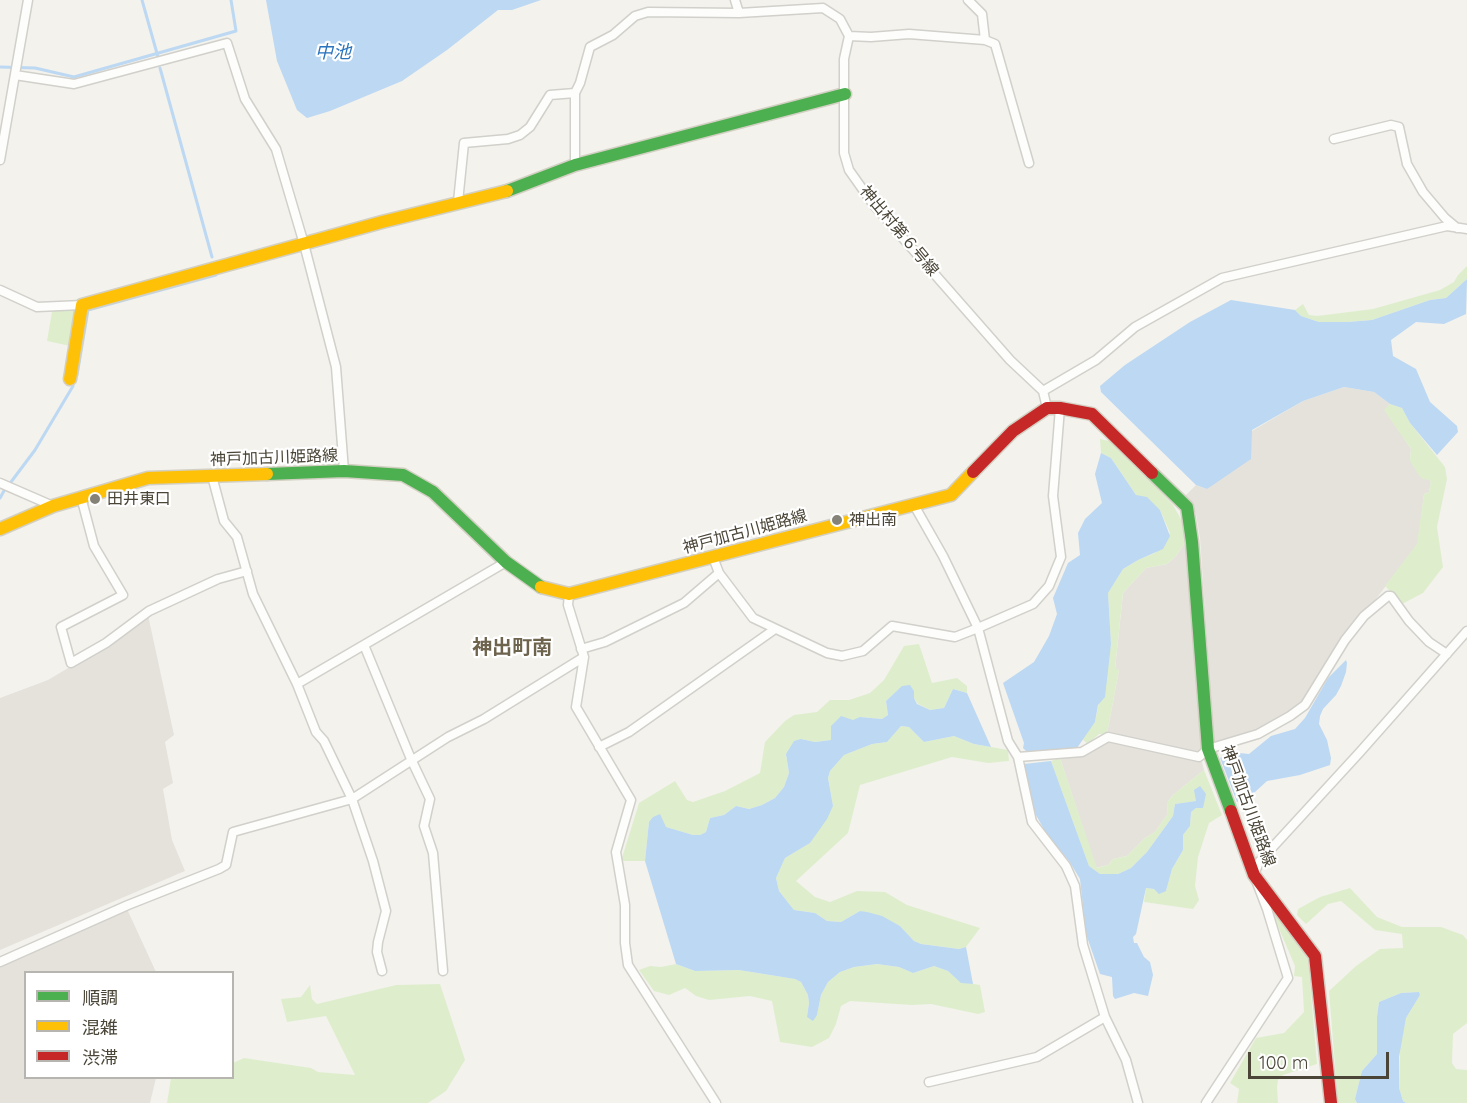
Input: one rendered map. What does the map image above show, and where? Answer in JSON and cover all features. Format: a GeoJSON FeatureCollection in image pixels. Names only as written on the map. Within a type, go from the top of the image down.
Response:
{"type":"FeatureCollection","features":[{"type":"Feature","properties":{"kind":"street"},"geometry":{"type":"LineString","coordinates":[[1,154],[27,0]]}},
{"type":"Feature","properties":{"kind":"street"},"geometry":{"type":"LineString","coordinates":[[735,0],[739,13]]}},
{"type":"Feature","properties":{"kind":"street"},"geometry":{"type":"LineString","coordinates":[[823,8],[829,0]]}},
{"type":"Feature","properties":{"kind":"street"},"geometry":{"type":"LineString","coordinates":[[968,0],[982,14],[985,40]]}},
{"type":"Feature","properties":{"kind":"street"},"geometry":{"type":"LineString","coordinates":[[575,165],[574,93],[580,83],[590,47],[613,35],[635,16],[648,12],[739,13],[823,8],[840,19],[849,36],[909,34],[985,40],[995,44],[1029,163]]}},
{"type":"Feature","properties":{"kind":"street","name":"神出村第６号線"},"geometry":{"type":"LineString","coordinates":[[849,36],[844,59],[844,153],[849,170],[881,213],[1010,360],[1043,392]]}},
{"type":"Feature","properties":{"kind":"street"},"geometry":{"type":"LineString","coordinates":[[15,75],[74,84],[227,43],[245,99],[276,149],[304,244],[336,367],[344,471]]}},
{"type":"Feature","properties":{"kind":"street"},"geometry":{"type":"LineString","coordinates":[[458,202],[464,143],[508,139],[520,135],[530,127],[550,95],[574,93]]}},
{"type":"Feature","properties":{"kind":"street"},"geometry":{"type":"LineString","coordinates":[[0,290],[37,307],[82,305],[458,202],[496,195],[575,165],[845,94]]}},
{"type":"Feature","properties":{"kind":"street"},"geometry":{"type":"LineString","coordinates":[[1334,139],[1391,125],[1398,127],[1407,164],[1423,192],[1445,218],[1457,228]]}},
{"type":"Feature","properties":{"kind":"street"},"geometry":{"type":"LineString","coordinates":[[1047,408],[1043,392],[1096,360],[1135,327],[1222,278],[1447,226],[1467,229]]}},
{"type":"Feature","properties":{"kind":"street"},"geometry":{"type":"LineString","coordinates":[[70,379],[82,305]]}},
{"type":"Feature","properties":{"kind":"street","name":"神戸加古川姫路線"},"geometry":{"type":"LineString","coordinates":[[0,529],[53,506],[148,478],[344,471],[402,475],[433,492],[506,562],[541,587],[569,594],[951,495],[1013,430],[1047,408],[1092,414],[1187,507],[1192,542],[1208,749],[1254,875],[1315,957],[1331,1103]]}},
{"type":"Feature","properties":{"kind":"street"},"geometry":{"type":"LineString","coordinates":[[713,557],[719,573],[753,618],[827,653],[842,656],[863,651],[892,626],[955,637],[1034,604],[1049,586],[1061,557],[1053,496],[1060,408]]}},
{"type":"Feature","properties":{"kind":"street"},"geometry":{"type":"LineString","coordinates":[[212,476],[224,522],[237,537],[253,594],[297,684],[316,732],[324,741],[352,798],[373,861],[386,911],[377,952],[382,970]]}},
{"type":"Feature","properties":{"kind":"street"},"geometry":{"type":"LineString","coordinates":[[0,483],[53,506]]}},
{"type":"Feature","properties":{"kind":"street"},"geometry":{"type":"LineString","coordinates":[[81,497],[94,546],[123,595],[61,627],[71,663],[130,627],[149,611],[218,579],[247,571]]}},
{"type":"Feature","properties":{"kind":"street"},"geometry":{"type":"LineString","coordinates":[[914,505],[943,556],[978,628],[1008,741],[1018,757],[1032,822],[1066,866],[1075,886],[1083,945],[1105,1017],[1126,1060],[1138,1103]]}},
{"type":"Feature","properties":{"kind":"street"},"geometry":{"type":"LineString","coordinates":[[297,684],[506,562]]}},
{"type":"Feature","properties":{"kind":"street"},"geometry":{"type":"LineString","coordinates":[[0,962],[128,905],[219,869],[226,865],[233,832],[352,798],[411,759],[484,718],[582,653],[684,603],[719,573]]}},
{"type":"Feature","properties":{"kind":"street"},"geometry":{"type":"LineString","coordinates":[[569,594],[568,605],[582,653],[576,707],[631,800],[616,852],[625,905],[625,943],[628,965],[716,1103]]}},
{"type":"Feature","properties":{"kind":"street"},"geometry":{"type":"LineString","coordinates":[[1018,757],[1082,752],[1108,737],[1198,757],[1208,749],[1258,734],[1305,705],[1345,640],[1364,616],[1388,596],[1391,596],[1409,621],[1429,642],[1447,654]]}},
{"type":"Feature","properties":{"kind":"street"},"geometry":{"type":"LineString","coordinates":[[599,747],[629,732],[775,629]]}},
{"type":"Feature","properties":{"kind":"street"},"geometry":{"type":"LineString","coordinates":[[1206,1103],[1288,978],[1254,875],[1259,862],[1467,631]]}},
{"type":"Feature","properties":{"kind":"street"},"geometry":{"type":"LineString","coordinates":[[364,645],[430,799],[424,826],[433,853],[443,971]]}},
{"type":"Feature","properties":{"kind":"street"},"geometry":{"type":"LineString","coordinates":[[929,1082],[1037,1057],[1105,1017]]}},
{"type":"Feature","properties":{"kind":"shaded area"},"geometry":{"type":"Polygon","coordinates":[[[1344,387],[1374,392],[1390,404],[1385,410],[1411,449],[1410,460],[1431,481],[1429,492],[1424,494],[1418,544],[1327,663],[1320,679],[1298,709],[1242,737],[1214,744],[1200,538],[1196,514],[1185,496],[1196,485],[1207,489],[1252,431],[1303,401],[1344,387]]]}},
{"type":"Feature","properties":{"kind":"shaded area"},"geometry":{"type":"Polygon","coordinates":[[[1187,540],[1202,750],[1194,753],[1107,734],[1119,670],[1115,669],[1123,593],[1146,568],[1167,564],[1187,540]]]}},
{"type":"Feature","properties":{"kind":"shaded area"},"geometry":{"type":"Polygon","coordinates":[[[148,615],[174,735],[165,742],[173,783],[163,789],[172,840],[185,871],[0,950],[0,698],[48,680],[102,648],[148,615]]]}},
{"type":"Feature","properties":{"kind":"shaded area"},"geometry":{"type":"Polygon","coordinates":[[[1109,741],[1202,762],[1204,770],[1168,801],[1167,815],[1155,832],[1145,838],[1127,856],[1113,859],[1108,865],[1096,868],[1060,758],[1089,754],[1109,741]]]}},
{"type":"Feature","properties":{"kind":"shaded area"},"geometry":{"type":"Polygon","coordinates":[[[127,909],[156,971],[24,971],[24,1079],[156,1079],[150,1103],[0,1103],[0,966],[127,909]]]}},
{"type":"Feature","properties":{"kind":"green space"},"geometry":{"type":"Polygon","coordinates":[[[1467,266],[1467,279],[1446,298],[1430,300],[1372,320],[1319,322],[1301,316],[1295,310],[1303,304],[1309,315],[1317,316],[1373,309],[1440,290],[1454,282],[1467,266]]]}},
{"type":"Feature","properties":{"kind":"green space"},"geometry":{"type":"Polygon","coordinates":[[[82,305],[75,347],[47,341],[53,306],[82,305]]]}},
{"type":"Feature","properties":{"kind":"green space"},"geometry":{"type":"Polygon","coordinates":[[[1390,404],[1402,408],[1410,423],[1445,467],[1447,479],[1437,527],[1443,567],[1423,593],[1402,604],[1385,586],[1417,544],[1424,494],[1429,492],[1431,481],[1421,478],[1413,466],[1410,460],[1411,449],[1384,410],[1390,404]]]}},
{"type":"Feature","properties":{"kind":"green space"},"geometry":{"type":"Polygon","coordinates":[[[1100,439],[1113,442],[1173,505],[1182,521],[1187,540],[1167,564],[1146,568],[1123,593],[1115,668],[1119,670],[1107,734],[1099,734],[1088,744],[1082,739],[1095,722],[1111,644],[1108,593],[1123,569],[1155,553],[1170,533],[1160,510],[1136,495],[1111,458],[1101,453],[1100,439]]]}},
{"type":"Feature","properties":{"kind":"green space"},"geometry":{"type":"Polygon","coordinates":[[[919,644],[932,683],[957,678],[967,686],[967,693],[953,689],[944,708],[930,710],[918,704],[910,686],[903,686],[886,701],[888,715],[882,719],[860,717],[831,740],[815,742],[801,739],[786,754],[789,773],[784,787],[775,798],[749,809],[736,806],[724,815],[710,818],[706,832],[700,835],[649,822],[645,861],[621,861],[639,803],[675,781],[687,800],[693,802],[725,791],[760,773],[765,742],[785,721],[794,715],[817,712],[830,700],[849,700],[870,693],[884,680],[904,646],[919,644]]]}},
{"type":"Feature","properties":{"kind":"green space"},"geometry":{"type":"Polygon","coordinates":[[[901,726],[909,727],[924,742],[954,736],[974,744],[1008,750],[1009,761],[988,763],[952,757],[860,785],[848,833],[796,881],[815,897],[830,902],[857,891],[885,892],[907,905],[980,928],[966,947],[959,949],[921,944],[914,941],[900,926],[882,917],[860,911],[841,922],[827,921],[815,913],[794,910],[779,891],[776,878],[785,858],[810,843],[833,806],[828,778],[830,771],[844,755],[872,744],[887,742],[901,726]]]}},
{"type":"Feature","properties":{"kind":"green space"},"geometry":{"type":"Polygon","coordinates":[[[1060,758],[1097,868],[1108,865],[1113,859],[1127,856],[1145,838],[1155,832],[1167,815],[1168,801],[1204,770],[1222,815],[1209,823],[1198,857],[1195,886],[1199,900],[1193,909],[1144,902],[1146,888],[1166,891],[1172,869],[1183,850],[1183,835],[1190,826],[1191,812],[1196,808],[1203,808],[1197,801],[1175,804],[1173,816],[1147,852],[1131,868],[1118,874],[1100,874],[1089,866],[1051,761],[1060,758]]]}},
{"type":"Feature","properties":{"kind":"green space"},"geometry":{"type":"Polygon","coordinates":[[[1350,888],[1377,917],[1402,927],[1441,927],[1463,935],[1467,940],[1467,1023],[1453,1034],[1452,1063],[1456,1069],[1467,1070],[1467,1103],[1406,1103],[1403,1101],[1399,1088],[1400,1047],[1406,1018],[1420,995],[1419,992],[1401,993],[1379,1002],[1377,1054],[1362,1071],[1355,1099],[1357,1103],[1338,1103],[1329,991],[1356,966],[1380,949],[1403,948],[1402,934],[1375,930],[1341,901],[1328,904],[1306,924],[1297,915],[1298,909],[1320,897],[1350,888]]]}},
{"type":"Feature","properties":{"kind":"green space"},"geometry":{"type":"Polygon","coordinates":[[[1276,914],[1308,957],[1317,1064],[1283,1075],[1278,1080],[1278,1103],[1237,1103],[1239,1089],[1230,1083],[1256,1038],[1284,1033],[1304,1012],[1302,977],[1294,976],[1295,966],[1274,917],[1276,914]]]}},
{"type":"Feature","properties":{"kind":"green space"},"geometry":{"type":"Polygon","coordinates":[[[676,964],[695,971],[739,970],[795,979],[801,982],[808,995],[807,1017],[817,1015],[821,995],[828,982],[840,972],[854,967],[877,964],[899,967],[913,973],[934,966],[948,971],[961,982],[980,985],[985,1012],[978,1014],[931,1004],[850,1001],[841,1006],[829,1038],[812,1047],[780,1042],[772,1001],[750,996],[709,1000],[696,996],[685,988],[669,995],[654,991],[639,970],[650,966],[661,967],[676,964]]]}},
{"type":"Feature","properties":{"kind":"green space"},"geometry":{"type":"Polygon","coordinates":[[[440,984],[465,1060],[446,1091],[428,1103],[167,1103],[171,1079],[234,1079],[234,1063],[244,1058],[311,1068],[318,1072],[355,1075],[326,1016],[287,1022],[281,999],[301,997],[310,985],[312,999],[317,1004],[396,985],[440,984]]]}},
{"type":"Feature","properties":{"kind":"water","name":"中池"},"geometry":{"type":"Polygon","coordinates":[[[266,0],[541,0],[512,10],[498,10],[447,50],[402,81],[330,111],[307,118],[297,110],[277,61],[266,0]]]}},
{"type":"Feature","properties":{"kind":"water"},"geometry":{"type":"Polygon","coordinates":[[[1467,279],[1466,314],[1444,324],[1416,322],[1391,340],[1393,356],[1416,369],[1430,402],[1457,426],[1458,432],[1437,455],[1410,423],[1402,408],[1390,404],[1374,392],[1344,387],[1303,401],[1252,430],[1251,459],[1207,489],[1196,485],[1101,392],[1100,386],[1125,365],[1190,322],[1231,300],[1295,310],[1301,316],[1319,322],[1372,320],[1430,300],[1446,298],[1467,279]]]}},
{"type":"Feature","properties":{"kind":"water"},"geometry":{"type":"Polygon","coordinates":[[[1101,453],[1111,458],[1136,495],[1147,497],[1160,510],[1170,536],[1163,549],[1123,569],[1108,593],[1111,644],[1105,697],[1098,705],[1095,722],[1077,748],[1036,751],[1035,754],[1023,748],[1024,743],[1003,683],[1034,662],[1049,636],[1057,614],[1053,598],[1068,563],[1080,555],[1078,533],[1085,519],[1102,503],[1095,474],[1101,453]]]}},
{"type":"Feature","properties":{"kind":"water"},"geometry":{"type":"Polygon","coordinates":[[[1346,660],[1346,672],[1341,686],[1320,716],[1319,724],[1327,740],[1331,758],[1330,765],[1300,775],[1267,781],[1255,792],[1237,802],[1220,758],[1229,752],[1249,754],[1271,736],[1295,729],[1305,718],[1328,678],[1346,660]]]}},
{"type":"Feature","properties":{"kind":"water"},"geometry":{"type":"Polygon","coordinates":[[[910,685],[917,704],[930,710],[944,708],[953,689],[967,693],[991,747],[974,744],[954,736],[924,742],[909,727],[901,726],[887,742],[872,744],[844,755],[830,771],[828,778],[833,806],[827,819],[810,843],[785,858],[776,878],[779,891],[794,910],[815,913],[827,921],[841,922],[860,911],[867,912],[882,916],[900,926],[914,941],[921,944],[959,949],[966,947],[973,984],[961,983],[948,971],[934,966],[913,973],[899,967],[877,964],[854,967],[840,972],[828,982],[821,995],[817,1015],[813,1021],[807,1017],[808,995],[801,982],[795,979],[739,970],[695,971],[676,964],[645,861],[649,822],[653,817],[660,814],[666,827],[700,835],[706,832],[710,818],[724,815],[736,806],[749,809],[762,805],[775,798],[784,787],[789,773],[786,754],[794,741],[801,739],[815,742],[831,740],[831,726],[841,716],[853,720],[860,717],[882,719],[888,715],[886,701],[902,686],[910,685]]]}},
{"type":"Feature","properties":{"kind":"water"},"geometry":{"type":"Polygon","coordinates":[[[1051,761],[1089,866],[1100,874],[1118,874],[1131,868],[1147,852],[1173,816],[1175,804],[1196,801],[1194,790],[1200,786],[1206,794],[1203,808],[1196,808],[1191,812],[1190,826],[1183,835],[1183,850],[1172,869],[1166,891],[1159,894],[1154,889],[1146,888],[1136,934],[1133,937],[1134,943],[1137,943],[1144,957],[1150,962],[1153,975],[1148,996],[1134,993],[1115,999],[1112,977],[1100,974],[1086,934],[1080,879],[1069,861],[1047,835],[1036,815],[1022,769],[1024,764],[1051,761]]]}},
{"type":"Feature","properties":{"kind":"water"},"geometry":{"type":"Polygon","coordinates":[[[1419,992],[1420,995],[1406,1018],[1399,1057],[1399,1088],[1403,1101],[1406,1103],[1357,1103],[1355,1099],[1362,1071],[1377,1054],[1379,1002],[1401,993],[1419,992]]]}},
{"type":"Feature","properties":{"kind":"waterway"},"geometry":{"type":"LineString","coordinates":[[142,0],[158,57]]}},
{"type":"Feature","properties":{"kind":"waterway"},"geometry":{"type":"LineString","coordinates":[[0,67],[35,68],[74,77],[236,31],[231,0]]}},
{"type":"Feature","properties":{"kind":"waterway"},"geometry":{"type":"LineString","coordinates":[[160,68],[212,257]]}},
{"type":"Feature","properties":{"kind":"waterway"},"geometry":{"type":"LineString","coordinates":[[77,375],[88,310],[216,275],[216,273]]}},
{"type":"Feature","properties":{"kind":"waterway"},"geometry":{"type":"LineString","coordinates":[[11,482],[35,450],[73,386]]}},
{"type":"Feature","properties":{"kind":"waterway"},"geometry":{"type":"LineString","coordinates":[[0,498],[5,489]]}},
{"type":"Feature","properties":{"kind":"traffic: fast"},"geometry":{"type":"LineString","coordinates":[[507,191],[575,165],[845,94]]}},
{"type":"Feature","properties":{"kind":"traffic: fast"},"geometry":{"type":"LineString","coordinates":[[267,474],[344,471],[403,475],[433,492],[506,562],[541,587]]}},
{"type":"Feature","properties":{"kind":"traffic: fast"},"geometry":{"type":"LineString","coordinates":[[1152,473],[1187,507],[1192,542],[1208,749],[1231,811]]}},
{"type":"Feature","properties":{"kind":"traffic: slow"},"geometry":{"type":"LineString","coordinates":[[70,379],[82,305],[382,222],[507,191]]}},
{"type":"Feature","properties":{"kind":"traffic: slow"},"geometry":{"type":"LineString","coordinates":[[541,587],[569,594],[951,495],[973,472]]}},
{"type":"Feature","properties":{"kind":"traffic: slow"},"geometry":{"type":"LineString","coordinates":[[0,529],[53,506],[148,478],[267,474]]}},
{"type":"Feature","properties":{"kind":"traffic: jam"},"geometry":{"type":"LineString","coordinates":[[973,472],[1013,431],[1047,408],[1060,408],[1092,414],[1152,473]]}},
{"type":"Feature","properties":{"kind":"traffic: jam"},"geometry":{"type":"LineString","coordinates":[[1231,811],[1254,875],[1315,956],[1331,1103]]}},
{"type":"Feature","properties":{"kind":"place","name":"田井東口"},"geometry":{"type":"Point","coordinates":[95,499]}},
{"type":"Feature","properties":{"kind":"place","name":"神出南"},"geometry":{"type":"Point","coordinates":[837,520]}},
{"type":"Feature","properties":{"kind":"district","name":"神出町南"},"geometry":{"type":"Point","coordinates":[512,648]}}]}
